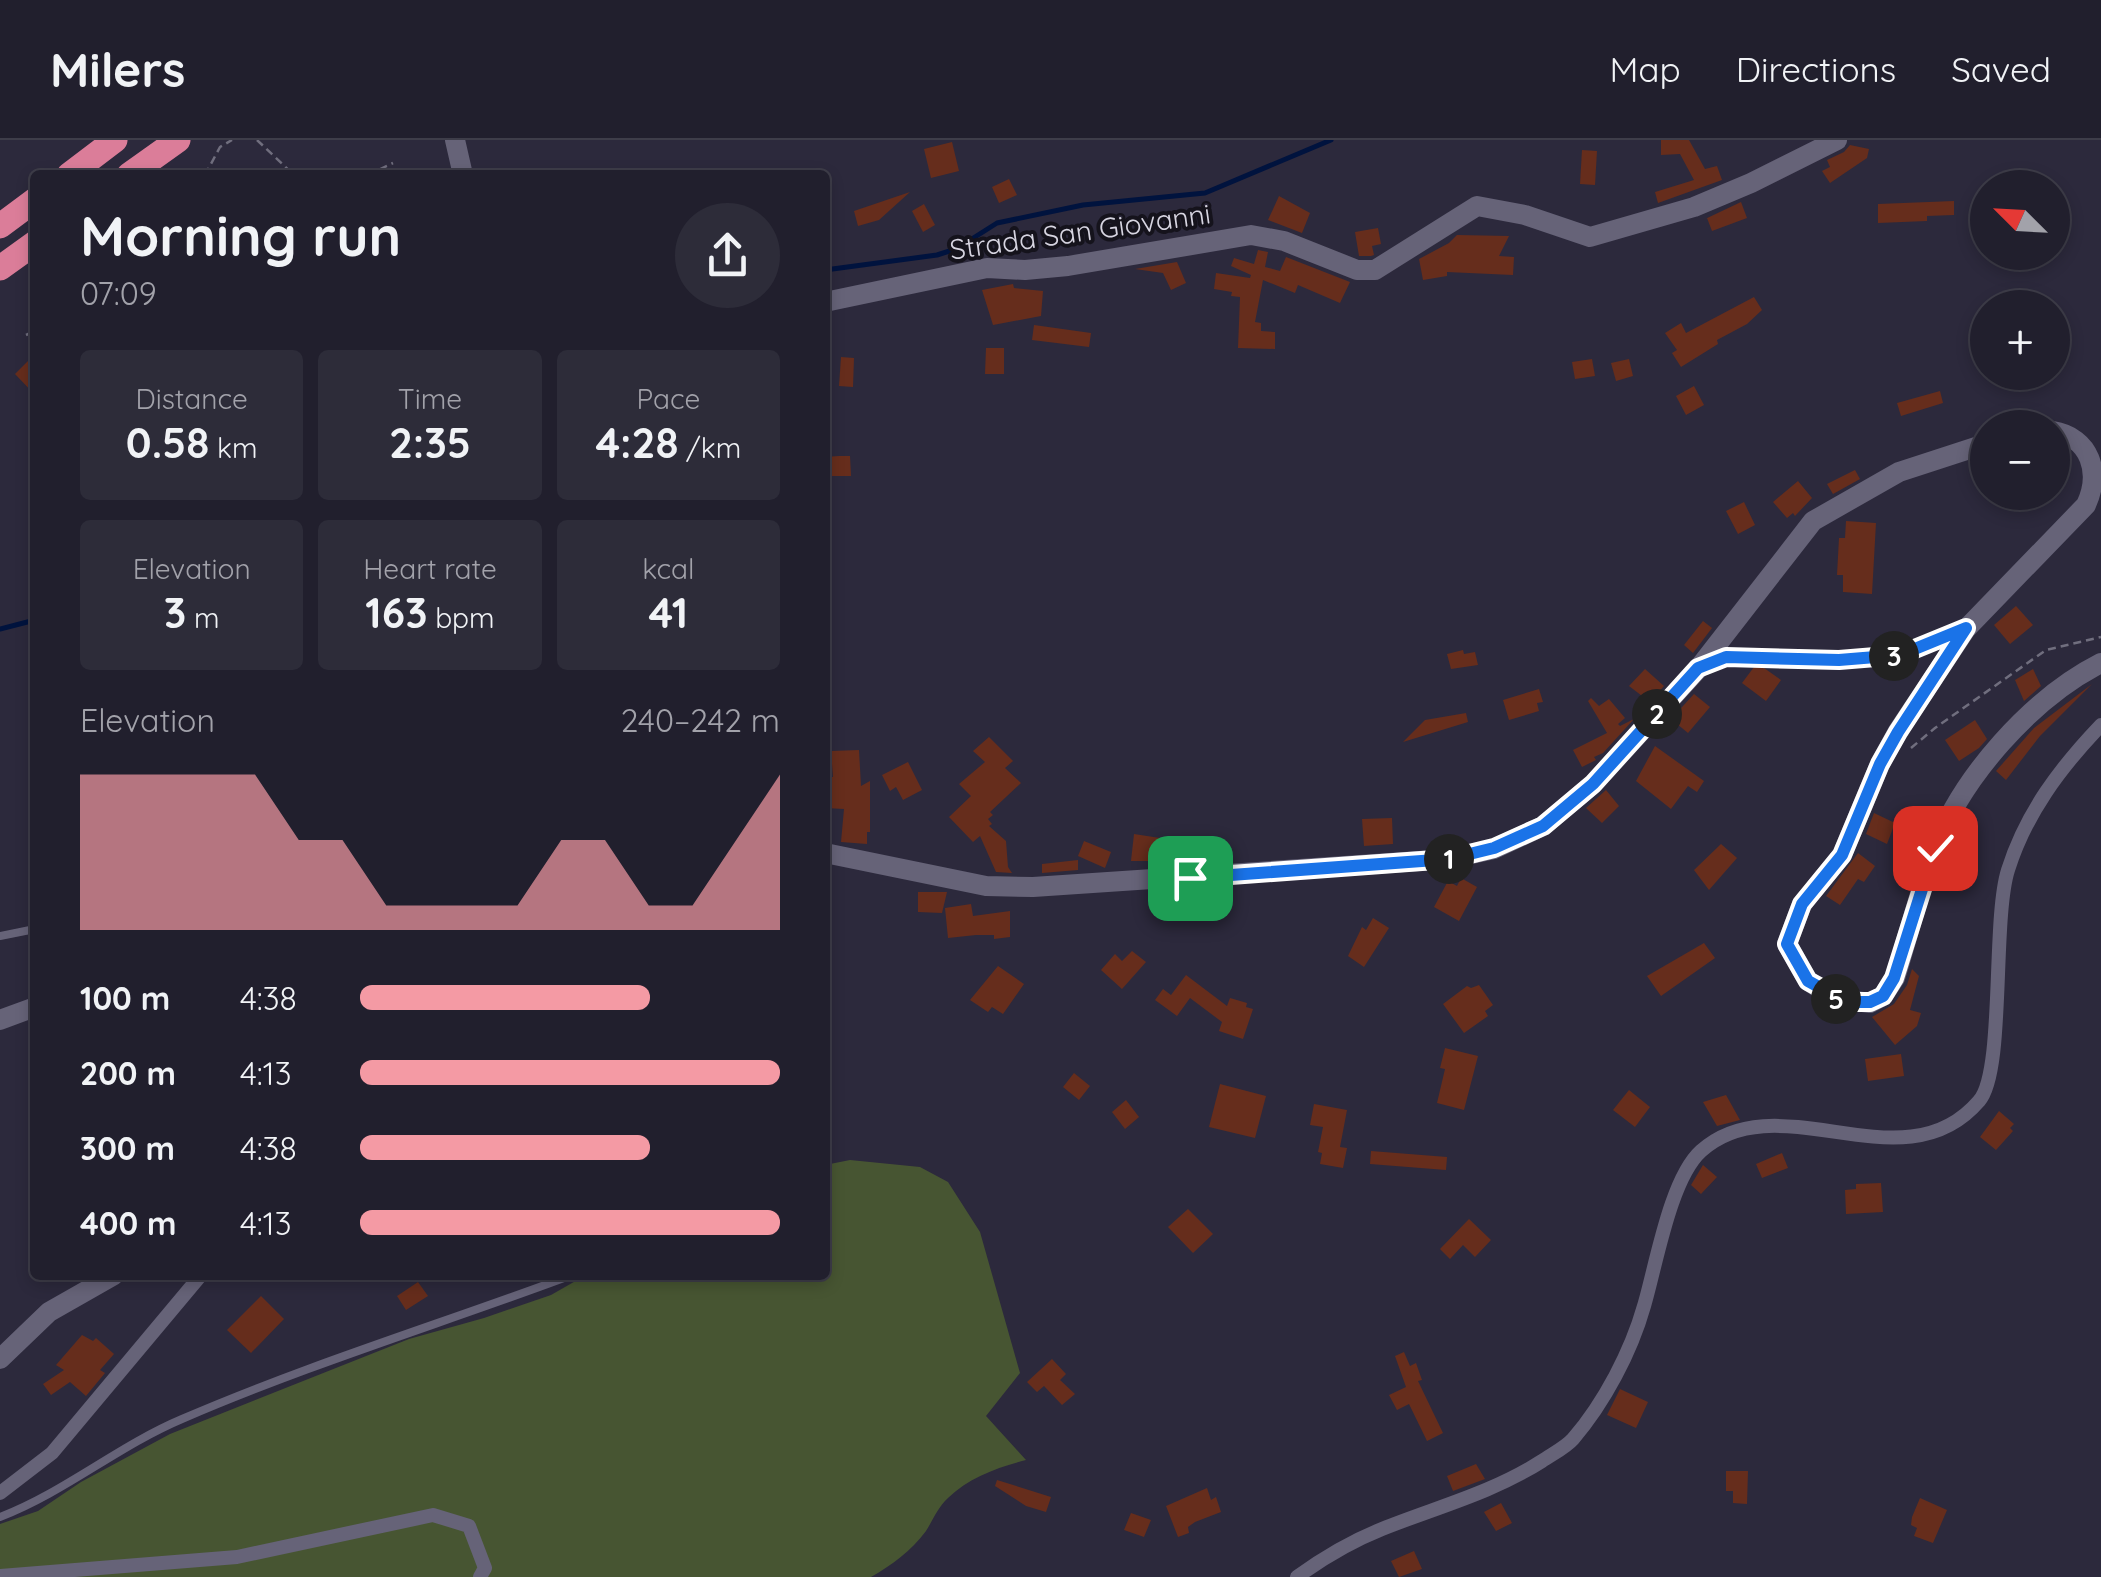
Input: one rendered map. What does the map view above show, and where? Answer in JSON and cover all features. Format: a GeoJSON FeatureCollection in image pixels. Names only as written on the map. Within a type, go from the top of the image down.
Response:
{"type":"FeatureCollection","features":[{"type":"Feature","properties":{"kind":"highway"},"geometry":{"type":"LineString","coordinates":[[76,170],[115,140]]}},
{"type":"Feature","properties":{"kind":"highway"},"geometry":{"type":"LineString","coordinates":[[136,170],[178,140]]}},
{"type":"Feature","properties":{"kind":"highway"},"geometry":{"type":"LineString","coordinates":[[0,226],[30,204]]}},
{"type":"Feature","properties":{"kind":"highway"},"geometry":{"type":"LineString","coordinates":[[0,268],[30,247]]}},
{"type":"Feature","properties":{"kind":"street"},"geometry":{"type":"LineString","coordinates":[[456,140],[463,170]]}},
{"type":"Feature","properties":{"kind":"street","name":"Strada San Giovanni"},"geometry":{"type":"LineString","coordinates":[[830,301],[988,268],[1068,266],[1252,236],[1284,242],[1357,270],[1375,270],[1477,206],[1525,215],[1590,237],[1694,207],[1837,140]]}},
{"type":"Feature","properties":{"kind":"street"},"geometry":{"type":"LineString","coordinates":[[2070,435],[2094,462],[2091,496],[2086,506],[1966,628],[1898,732],[1880,764],[1842,855],[1802,904],[1788,937],[1787,944],[1808,981],[1846,1002],[1870,1002],[1883,996],[1894,978],[1935,848],[1958,800],[2013,730],[2070,679],[2101,663]]}},
{"type":"Feature","properties":{"kind":"street"},"geometry":{"type":"LineString","coordinates":[[830,854],[986,886],[1017,886],[1449,859],[1494,848],[1543,826],[1593,784],[1698,668],[1814,521],[1899,472],[1970,448]]}},
{"type":"Feature","properties":{"kind":"street"},"geometry":{"type":"LineString","coordinates":[[1297,1577],[1323,1558],[1380,1530],[1493,1489],[1570,1442],[1599,1404],[1636,1327],[1679,1187],[1700,1152],[1732,1132],[1777,1125],[1893,1140],[1928,1133],[1958,1120],[1982,1099],[1992,1059],[1998,932],[2007,872],[2031,814],[2066,761],[2101,725]]}},
{"type":"Feature","properties":{"kind":"street"},"geometry":{"type":"LineString","coordinates":[[0,1020],[30,1009]]}},
{"type":"Feature","properties":{"kind":"street"},"geometry":{"type":"LineString","coordinates":[[0,1359],[49,1312],[105,1280]]}},
{"type":"Feature","properties":{"kind":"street"},"geometry":{"type":"LineString","coordinates":[[0,1493],[52,1454],[197,1280]]}},
{"type":"Feature","properties":{"kind":"street"},"geometry":{"type":"LineString","coordinates":[[0,1576],[237,1557],[433,1515],[469,1526],[485,1568],[480,1577]]}},
{"type":"Feature","properties":{"kind":"lane"},"geometry":{"type":"LineString","coordinates":[[0,936],[30,929]]}},
{"type":"Feature","properties":{"kind":"lane"},"geometry":{"type":"LineString","coordinates":[[0,1517],[40,1502],[176,1421],[285,1376],[558,1280]]}},
{"type":"Feature","properties":{"kind":"path"},"geometry":{"type":"LineString","coordinates":[[208,170],[220,147],[232,140]]}},
{"type":"Feature","properties":{"kind":"path"},"geometry":{"type":"LineString","coordinates":[[257,140],[289,170]]}},
{"type":"Feature","properties":{"kind":"path"},"geometry":{"type":"LineString","coordinates":[[378,170],[393,163]]}},
{"type":"Feature","properties":{"kind":"path"},"geometry":{"type":"LineString","coordinates":[[26,335],[30,333]]}},
{"type":"Feature","properties":{"kind":"path"},"geometry":{"type":"LineString","coordinates":[[1910,750],[2046,650],[2101,638]]}},
{"type":"Feature","properties":{"kind":"path"},"geometry":{"type":"LineString","coordinates":[[1698,668],[1726,657],[1839,660],[1900,655],[1933,642]]}},
{"type":"Feature","properties":{"kind":"green space"},"geometry":{"type":"Polygon","coordinates":[[[850,1160],[920,1167],[948,1182],[980,1232],[1020,1373],[986,1416],[1026,1460],[965,1484],[941,1505],[914,1545],[871,1577],[0,1577],[0,1524],[38,1511],[81,1482],[170,1434],[409,1339],[551,1295],[577,1280],[830,1280],[830,1164],[850,1160]]]}},
{"type":"Feature","properties":{"kind":"building"},"geometry":{"type":"Polygon","coordinates":[[[1661,140],[1689,140],[1705,169],[1717,166],[1722,180],[1658,203],[1655,192],[1694,180],[1680,154],[1661,155],[1661,140]]]}},
{"type":"Feature","properties":{"kind":"building"},"geometry":{"type":"Polygon","coordinates":[[[952,142],[959,171],[931,178],[924,149],[952,142]]]}},
{"type":"Feature","properties":{"kind":"building"},"geometry":{"type":"Polygon","coordinates":[[[1850,145],[1869,149],[1867,158],[1830,183],[1822,171],[1830,167],[1827,160],[1850,145]]]}},
{"type":"Feature","properties":{"kind":"building"},"geometry":{"type":"Polygon","coordinates":[[[1582,150],[1597,151],[1595,185],[1580,184],[1582,150]]]}},
{"type":"Feature","properties":{"kind":"building"},"geometry":{"type":"Polygon","coordinates":[[[1009,179],[1017,195],[999,203],[992,187],[1009,179]]]}},
{"type":"Feature","properties":{"kind":"building"},"geometry":{"type":"Polygon","coordinates":[[[910,192],[879,220],[858,226],[854,211],[910,192]]]}},
{"type":"Feature","properties":{"kind":"building"},"geometry":{"type":"Polygon","coordinates":[[[1279,196],[1310,213],[1302,233],[1268,220],[1279,196]]]}},
{"type":"Feature","properties":{"kind":"building"},"geometry":{"type":"Polygon","coordinates":[[[1954,201],[1954,215],[1927,216],[1927,221],[1878,223],[1878,204],[1954,201]]]}},
{"type":"Feature","properties":{"kind":"building"},"geometry":{"type":"Polygon","coordinates":[[[1741,202],[1747,218],[1712,231],[1707,218],[1741,202]]]}},
{"type":"Feature","properties":{"kind":"building"},"geometry":{"type":"Polygon","coordinates":[[[924,204],[935,225],[923,232],[912,211],[924,204]]]}},
{"type":"Feature","properties":{"kind":"building"},"geometry":{"type":"Polygon","coordinates":[[[1378,228],[1381,244],[1372,246],[1374,255],[1359,256],[1355,232],[1378,228]]]}},
{"type":"Feature","properties":{"kind":"building"},"geometry":{"type":"Polygon","coordinates":[[[1457,235],[1509,236],[1499,256],[1514,257],[1513,275],[1447,272],[1447,276],[1423,280],[1419,259],[1457,235]]]}},
{"type":"Feature","properties":{"kind":"building"},"geometry":{"type":"Polygon","coordinates":[[[1258,250],[1268,252],[1265,267],[1280,271],[1286,257],[1350,282],[1340,303],[1298,285],[1295,293],[1263,280],[1255,322],[1261,323],[1261,331],[1275,332],[1275,349],[1238,348],[1240,297],[1214,289],[1216,273],[1250,278],[1251,275],[1231,266],[1234,258],[1254,264],[1258,250]]]}},
{"type":"Feature","properties":{"kind":"building"},"geometry":{"type":"Polygon","coordinates":[[[1177,262],[1186,283],[1171,290],[1163,273],[1135,269],[1177,262]]]}},
{"type":"Feature","properties":{"kind":"building"},"geometry":{"type":"Polygon","coordinates":[[[1013,284],[1014,288],[1043,291],[1041,316],[993,325],[982,290],[1013,284]]]}},
{"type":"Feature","properties":{"kind":"building"},"geometry":{"type":"Polygon","coordinates":[[[1754,297],[1762,310],[1681,367],[1672,353],[1677,350],[1665,333],[1681,323],[1686,333],[1754,297]]]}},
{"type":"Feature","properties":{"kind":"building"},"geometry":{"type":"Polygon","coordinates":[[[1034,325],[1091,333],[1089,347],[1032,340],[1034,325]]]}},
{"type":"Feature","properties":{"kind":"building"},"geometry":{"type":"Polygon","coordinates":[[[986,348],[1004,348],[1004,374],[985,374],[986,348]]]}},
{"type":"Feature","properties":{"kind":"building"},"geometry":{"type":"Polygon","coordinates":[[[841,357],[854,358],[853,387],[839,386],[841,357]]]}},
{"type":"Feature","properties":{"kind":"building"},"geometry":{"type":"Polygon","coordinates":[[[30,359],[30,390],[15,374],[30,359]]]}},
{"type":"Feature","properties":{"kind":"building"},"geometry":{"type":"Polygon","coordinates":[[[1592,359],[1595,376],[1575,379],[1572,362],[1592,359]]]}},
{"type":"Feature","properties":{"kind":"building"},"geometry":{"type":"Polygon","coordinates":[[[1629,359],[1633,376],[1616,381],[1611,363],[1629,359]]]}},
{"type":"Feature","properties":{"kind":"building"},"geometry":{"type":"Polygon","coordinates":[[[1694,386],[1704,405],[1686,415],[1676,396],[1694,386]]]}},
{"type":"Feature","properties":{"kind":"building"},"geometry":{"type":"Polygon","coordinates":[[[1940,391],[1943,403],[1901,416],[1897,403],[1940,391]]]}},
{"type":"Feature","properties":{"kind":"building"},"geometry":{"type":"Polygon","coordinates":[[[850,456],[851,476],[830,476],[830,457],[850,456]]]}},
{"type":"Feature","properties":{"kind":"building"},"geometry":{"type":"Polygon","coordinates":[[[1855,470],[1860,479],[1833,494],[1827,484],[1855,470]]]}},
{"type":"Feature","properties":{"kind":"building"},"geometry":{"type":"Polygon","coordinates":[[[1798,481],[1812,498],[1795,516],[1793,513],[1787,518],[1773,502],[1798,481]]]}},
{"type":"Feature","properties":{"kind":"building"},"geometry":{"type":"Polygon","coordinates":[[[1744,502],[1755,525],[1738,534],[1726,511],[1744,502]]]}},
{"type":"Feature","properties":{"kind":"building"},"geometry":{"type":"Polygon","coordinates":[[[1846,521],[1876,523],[1872,594],[1843,592],[1843,575],[1837,575],[1839,538],[1845,538],[1846,521]]]}},
{"type":"Feature","properties":{"kind":"building"},"geometry":{"type":"Polygon","coordinates":[[[2016,606],[2033,625],[2010,644],[1994,625],[2016,606]]]}},
{"type":"Feature","properties":{"kind":"building"},"geometry":{"type":"Polygon","coordinates":[[[1703,621],[1712,628],[1693,653],[1684,645],[1703,621]]]}},
{"type":"Feature","properties":{"kind":"building"},"geometry":{"type":"Polygon","coordinates":[[[1463,650],[1464,654],[1475,652],[1478,665],[1451,669],[1447,654],[1463,650]]]}},
{"type":"Feature","properties":{"kind":"building"},"geometry":{"type":"Polygon","coordinates":[[[1757,663],[1781,680],[1766,701],[1742,683],[1757,663]]]}},
{"type":"Feature","properties":{"kind":"building"},"geometry":{"type":"Polygon","coordinates":[[[1645,669],[1664,686],[1650,702],[1629,686],[1645,669]]]}},
{"type":"Feature","properties":{"kind":"building"},"geometry":{"type":"Polygon","coordinates":[[[2033,669],[2041,686],[2024,701],[2015,680],[2033,669]]]}},
{"type":"Feature","properties":{"kind":"building"},"geometry":{"type":"Polygon","coordinates":[[[2092,684],[2040,736],[2006,780],[1996,771],[2034,728],[2092,684]]]}},
{"type":"Feature","properties":{"kind":"building"},"geometry":{"type":"Polygon","coordinates":[[[1539,689],[1543,702],[1537,703],[1539,711],[1509,720],[1503,700],[1539,689]]]}},
{"type":"Feature","properties":{"kind":"building"},"geometry":{"type":"Polygon","coordinates":[[[1694,694],[1710,707],[1688,733],[1671,719],[1694,694]]]}},
{"type":"Feature","properties":{"kind":"building"},"geometry":{"type":"Polygon","coordinates":[[[1591,698],[1599,706],[1609,699],[1625,718],[1620,726],[1634,719],[1603,753],[1594,757],[1596,760],[1582,767],[1573,750],[1607,733],[1588,701],[1591,698]]]}},
{"type":"Feature","properties":{"kind":"building"},"geometry":{"type":"Polygon","coordinates":[[[1466,713],[1468,722],[1403,742],[1425,720],[1466,713]]]}},
{"type":"Feature","properties":{"kind":"building"},"geometry":{"type":"Polygon","coordinates":[[[1975,720],[1987,739],[1959,761],[1945,740],[1975,720]]]}},
{"type":"Feature","properties":{"kind":"building"},"geometry":{"type":"Polygon","coordinates":[[[989,737],[1013,761],[1005,768],[1021,783],[990,812],[993,815],[988,819],[992,824],[989,826],[1006,841],[1012,873],[996,872],[980,836],[973,842],[949,817],[971,796],[959,784],[985,762],[973,751],[989,737]]]}},
{"type":"Feature","properties":{"kind":"building"},"geometry":{"type":"Polygon","coordinates":[[[1655,746],[1704,781],[1697,792],[1688,786],[1671,809],[1636,781],[1655,746]]]}},
{"type":"Feature","properties":{"kind":"building"},"geometry":{"type":"Polygon","coordinates":[[[859,750],[861,786],[870,781],[867,844],[841,842],[844,809],[830,808],[831,751],[859,750]]]}},
{"type":"Feature","properties":{"kind":"building"},"geometry":{"type":"Polygon","coordinates":[[[908,762],[922,790],[903,800],[896,787],[890,791],[882,775],[908,762]]]}},
{"type":"Feature","properties":{"kind":"building"},"geometry":{"type":"Polygon","coordinates":[[[1606,790],[1619,806],[1602,823],[1586,808],[1606,790]]]}},
{"type":"Feature","properties":{"kind":"building"},"geometry":{"type":"Polygon","coordinates":[[[1874,813],[1895,823],[1887,844],[1866,834],[1874,813]]]}},
{"type":"Feature","properties":{"kind":"building"},"geometry":{"type":"Polygon","coordinates":[[[1392,818],[1393,844],[1364,846],[1362,819],[1392,818]]]}},
{"type":"Feature","properties":{"kind":"building"},"geometry":{"type":"Polygon","coordinates":[[[1134,834],[1160,838],[1156,861],[1131,861],[1134,834]]]}},
{"type":"Feature","properties":{"kind":"building"},"geometry":{"type":"Polygon","coordinates":[[[1084,841],[1111,852],[1105,868],[1078,856],[1084,841]]]}},
{"type":"Feature","properties":{"kind":"building"},"geometry":{"type":"Polygon","coordinates":[[[1721,844],[1737,858],[1709,890],[1694,870],[1721,844]]]}},
{"type":"Feature","properties":{"kind":"building"},"geometry":{"type":"Polygon","coordinates":[[[1858,853],[1875,866],[1864,882],[1858,879],[1840,905],[1826,896],[1858,853]]]}},
{"type":"Feature","properties":{"kind":"building"},"geometry":{"type":"Polygon","coordinates":[[[1078,860],[1078,870],[1042,873],[1042,864],[1078,860]]]}},
{"type":"Feature","properties":{"kind":"building"},"geometry":{"type":"Polygon","coordinates":[[[1461,878],[1477,887],[1459,921],[1434,907],[1448,881],[1457,886],[1461,878]]]}},
{"type":"Feature","properties":{"kind":"building"},"geometry":{"type":"Polygon","coordinates":[[[918,892],[947,892],[942,913],[918,912],[918,892]]]}},
{"type":"Feature","properties":{"kind":"building"},"geometry":{"type":"Polygon","coordinates":[[[971,904],[973,916],[1010,911],[1010,937],[948,938],[945,908],[971,904]]]}},
{"type":"Feature","properties":{"kind":"building"},"geometry":{"type":"Polygon","coordinates":[[[1373,918],[1389,928],[1364,967],[1348,956],[1362,927],[1366,930],[1373,918]]]}},
{"type":"Feature","properties":{"kind":"building"},"geometry":{"type":"Polygon","coordinates":[[[1704,943],[1715,958],[1661,996],[1647,976],[1704,943]]]}},
{"type":"Feature","properties":{"kind":"building"},"geometry":{"type":"Polygon","coordinates":[[[1132,951],[1146,962],[1122,989],[1101,970],[1115,954],[1122,961],[1132,951]]]}},
{"type":"Feature","properties":{"kind":"building"},"geometry":{"type":"Polygon","coordinates":[[[998,966],[1024,984],[1003,1014],[992,1007],[988,1012],[970,1000],[998,966]]]}},
{"type":"Feature","properties":{"kind":"building"},"geometry":{"type":"Polygon","coordinates":[[[1912,969],[1919,976],[1910,1010],[1921,1013],[1917,1026],[1895,1045],[1872,1017],[1894,1004],[1912,969]]]}},
{"type":"Feature","properties":{"kind":"building"},"geometry":{"type":"Polygon","coordinates":[[[1186,975],[1227,1006],[1230,998],[1253,1009],[1243,1039],[1219,1031],[1222,1022],[1190,998],[1177,1016],[1155,1000],[1163,989],[1171,995],[1186,975]]]}},
{"type":"Feature","properties":{"kind":"building"},"geometry":{"type":"Polygon","coordinates":[[[1479,985],[1493,1005],[1485,1011],[1488,1016],[1464,1033],[1443,1004],[1467,986],[1479,985]]]}},
{"type":"Feature","properties":{"kind":"building"},"geometry":{"type":"Polygon","coordinates":[[[1445,1048],[1478,1056],[1464,1110],[1437,1103],[1445,1069],[1440,1068],[1445,1048]]]}},
{"type":"Feature","properties":{"kind":"building"},"geometry":{"type":"Polygon","coordinates":[[[1901,1054],[1904,1076],[1868,1081],[1865,1059],[1901,1054]]]}},
{"type":"Feature","properties":{"kind":"building"},"geometry":{"type":"Polygon","coordinates":[[[1074,1073],[1090,1086],[1079,1100],[1063,1087],[1074,1073]]]}},
{"type":"Feature","properties":{"kind":"building"},"geometry":{"type":"Polygon","coordinates":[[[1220,1084],[1266,1096],[1255,1138],[1209,1127],[1220,1084]]]}},
{"type":"Feature","properties":{"kind":"building"},"geometry":{"type":"Polygon","coordinates":[[[1629,1090],[1650,1107],[1635,1127],[1613,1110],[1629,1090]]]}},
{"type":"Feature","properties":{"kind":"building"},"geometry":{"type":"Polygon","coordinates":[[[1726,1095],[1740,1120],[1717,1126],[1703,1102],[1726,1095]]]}},
{"type":"Feature","properties":{"kind":"building"},"geometry":{"type":"Polygon","coordinates":[[[1126,1100],[1139,1117],[1125,1129],[1112,1112],[1126,1100]]]}},
{"type":"Feature","properties":{"kind":"building"},"geometry":{"type":"Polygon","coordinates":[[[1314,1104],[1347,1110],[1340,1147],[1347,1148],[1343,1168],[1320,1164],[1323,1127],[1310,1125],[1314,1104]]]}},
{"type":"Feature","properties":{"kind":"building"},"geometry":{"type":"Polygon","coordinates":[[[1999,1111],[2014,1124],[2010,1128],[2013,1131],[1996,1150],[1980,1137],[1999,1111]]]}},
{"type":"Feature","properties":{"kind":"building"},"geometry":{"type":"Polygon","coordinates":[[[1371,1151],[1447,1157],[1446,1170],[1370,1164],[1371,1151]]]}},
{"type":"Feature","properties":{"kind":"building"},"geometry":{"type":"Polygon","coordinates":[[[1782,1153],[1788,1168],[1762,1178],[1756,1164],[1782,1153]]]}},
{"type":"Feature","properties":{"kind":"building"},"geometry":{"type":"Polygon","coordinates":[[[1703,1165],[1717,1177],[1701,1194],[1691,1185],[1703,1165]]]}},
{"type":"Feature","properties":{"kind":"building"},"geometry":{"type":"Polygon","coordinates":[[[1881,1183],[1883,1212],[1846,1214],[1845,1190],[1856,1189],[1856,1184],[1881,1183]]]}},
{"type":"Feature","properties":{"kind":"building"},"geometry":{"type":"Polygon","coordinates":[[[1188,1209],[1213,1234],[1193,1253],[1168,1227],[1188,1209]]]}},
{"type":"Feature","properties":{"kind":"building"},"geometry":{"type":"Polygon","coordinates":[[[1469,1219],[1491,1240],[1475,1257],[1463,1245],[1450,1259],[1440,1249],[1469,1219]]]}},
{"type":"Feature","properties":{"kind":"building"},"geometry":{"type":"Polygon","coordinates":[[[418,1282],[428,1296],[406,1310],[397,1296],[418,1282]]]}},
{"type":"Feature","properties":{"kind":"building"},"geometry":{"type":"Polygon","coordinates":[[[261,1296],[284,1319],[251,1353],[227,1330],[261,1296]]]}},
{"type":"Feature","properties":{"kind":"building"},"geometry":{"type":"Polygon","coordinates":[[[82,1335],[93,1341],[96,1338],[114,1354],[100,1370],[105,1373],[86,1396],[70,1382],[51,1395],[43,1384],[64,1370],[56,1365],[82,1335]]]}},
{"type":"Feature","properties":{"kind":"building"},"geometry":{"type":"Polygon","coordinates":[[[1404,1352],[1410,1366],[1416,1363],[1422,1380],[1418,1381],[1443,1433],[1427,1441],[1409,1404],[1397,1410],[1389,1395],[1406,1387],[1395,1356],[1404,1352]]]}},
{"type":"Feature","properties":{"kind":"building"},"geometry":{"type":"Polygon","coordinates":[[[1052,1359],[1066,1374],[1060,1380],[1075,1394],[1062,1405],[1044,1386],[1037,1392],[1027,1382],[1052,1359]]]}},
{"type":"Feature","properties":{"kind":"building"},"geometry":{"type":"Polygon","coordinates":[[[1620,1389],[1648,1402],[1636,1428],[1607,1415],[1620,1389]]]}},
{"type":"Feature","properties":{"kind":"building"},"geometry":{"type":"Polygon","coordinates":[[[1476,1464],[1485,1479],[1453,1491],[1447,1476],[1476,1464]]]}},
{"type":"Feature","properties":{"kind":"building"},"geometry":{"type":"Polygon","coordinates":[[[1726,1471],[1748,1471],[1747,1504],[1733,1503],[1733,1491],[1726,1491],[1726,1471]]]}},
{"type":"Feature","properties":{"kind":"building"},"geometry":{"type":"Polygon","coordinates":[[[997,1480],[1051,1497],[1046,1512],[1026,1506],[995,1486],[997,1480]]]}},
{"type":"Feature","properties":{"kind":"building"},"geometry":{"type":"Polygon","coordinates":[[[1207,1488],[1211,1500],[1216,1497],[1221,1512],[1195,1522],[1188,1527],[1189,1533],[1178,1537],[1166,1506],[1207,1488]]]}},
{"type":"Feature","properties":{"kind":"building"},"geometry":{"type":"Polygon","coordinates":[[[1920,1498],[1947,1510],[1933,1543],[1914,1536],[1917,1528],[1911,1525],[1912,1517],[1920,1498]]]}},
{"type":"Feature","properties":{"kind":"building"},"geometry":{"type":"Polygon","coordinates":[[[1501,1503],[1512,1523],[1496,1531],[1484,1512],[1501,1503]]]}},
{"type":"Feature","properties":{"kind":"building"},"geometry":{"type":"Polygon","coordinates":[[[1131,1513],[1151,1520],[1144,1537],[1124,1530],[1131,1513]]]}},
{"type":"Feature","properties":{"kind":"building"},"geometry":{"type":"Polygon","coordinates":[[[1414,1551],[1422,1569],[1399,1577],[1391,1561],[1414,1551]]]}},
{"type":"Feature","properties":{"kind":"waterway"},"geometry":{"type":"LineString","coordinates":[[830,269],[937,255],[956,249],[997,223],[1083,205],[1205,193],[1331,140]]}},
{"type":"Feature","properties":{"kind":"waterway"},"geometry":{"type":"LineString","coordinates":[[0,629],[30,621]]}},
{"type":"Feature","properties":{"kind":"route"},"geometry":{"type":"LineString","coordinates":[[1190,878],[1449,859],[1494,848],[1543,826],[1593,784],[1698,668],[1726,657],[1839,660],[1900,655],[1966,628],[1880,764],[1842,855],[1802,904],[1787,944],[1808,981],[1846,1002],[1859,1004],[1883,996],[1894,978],[1935,848]]}}]}
